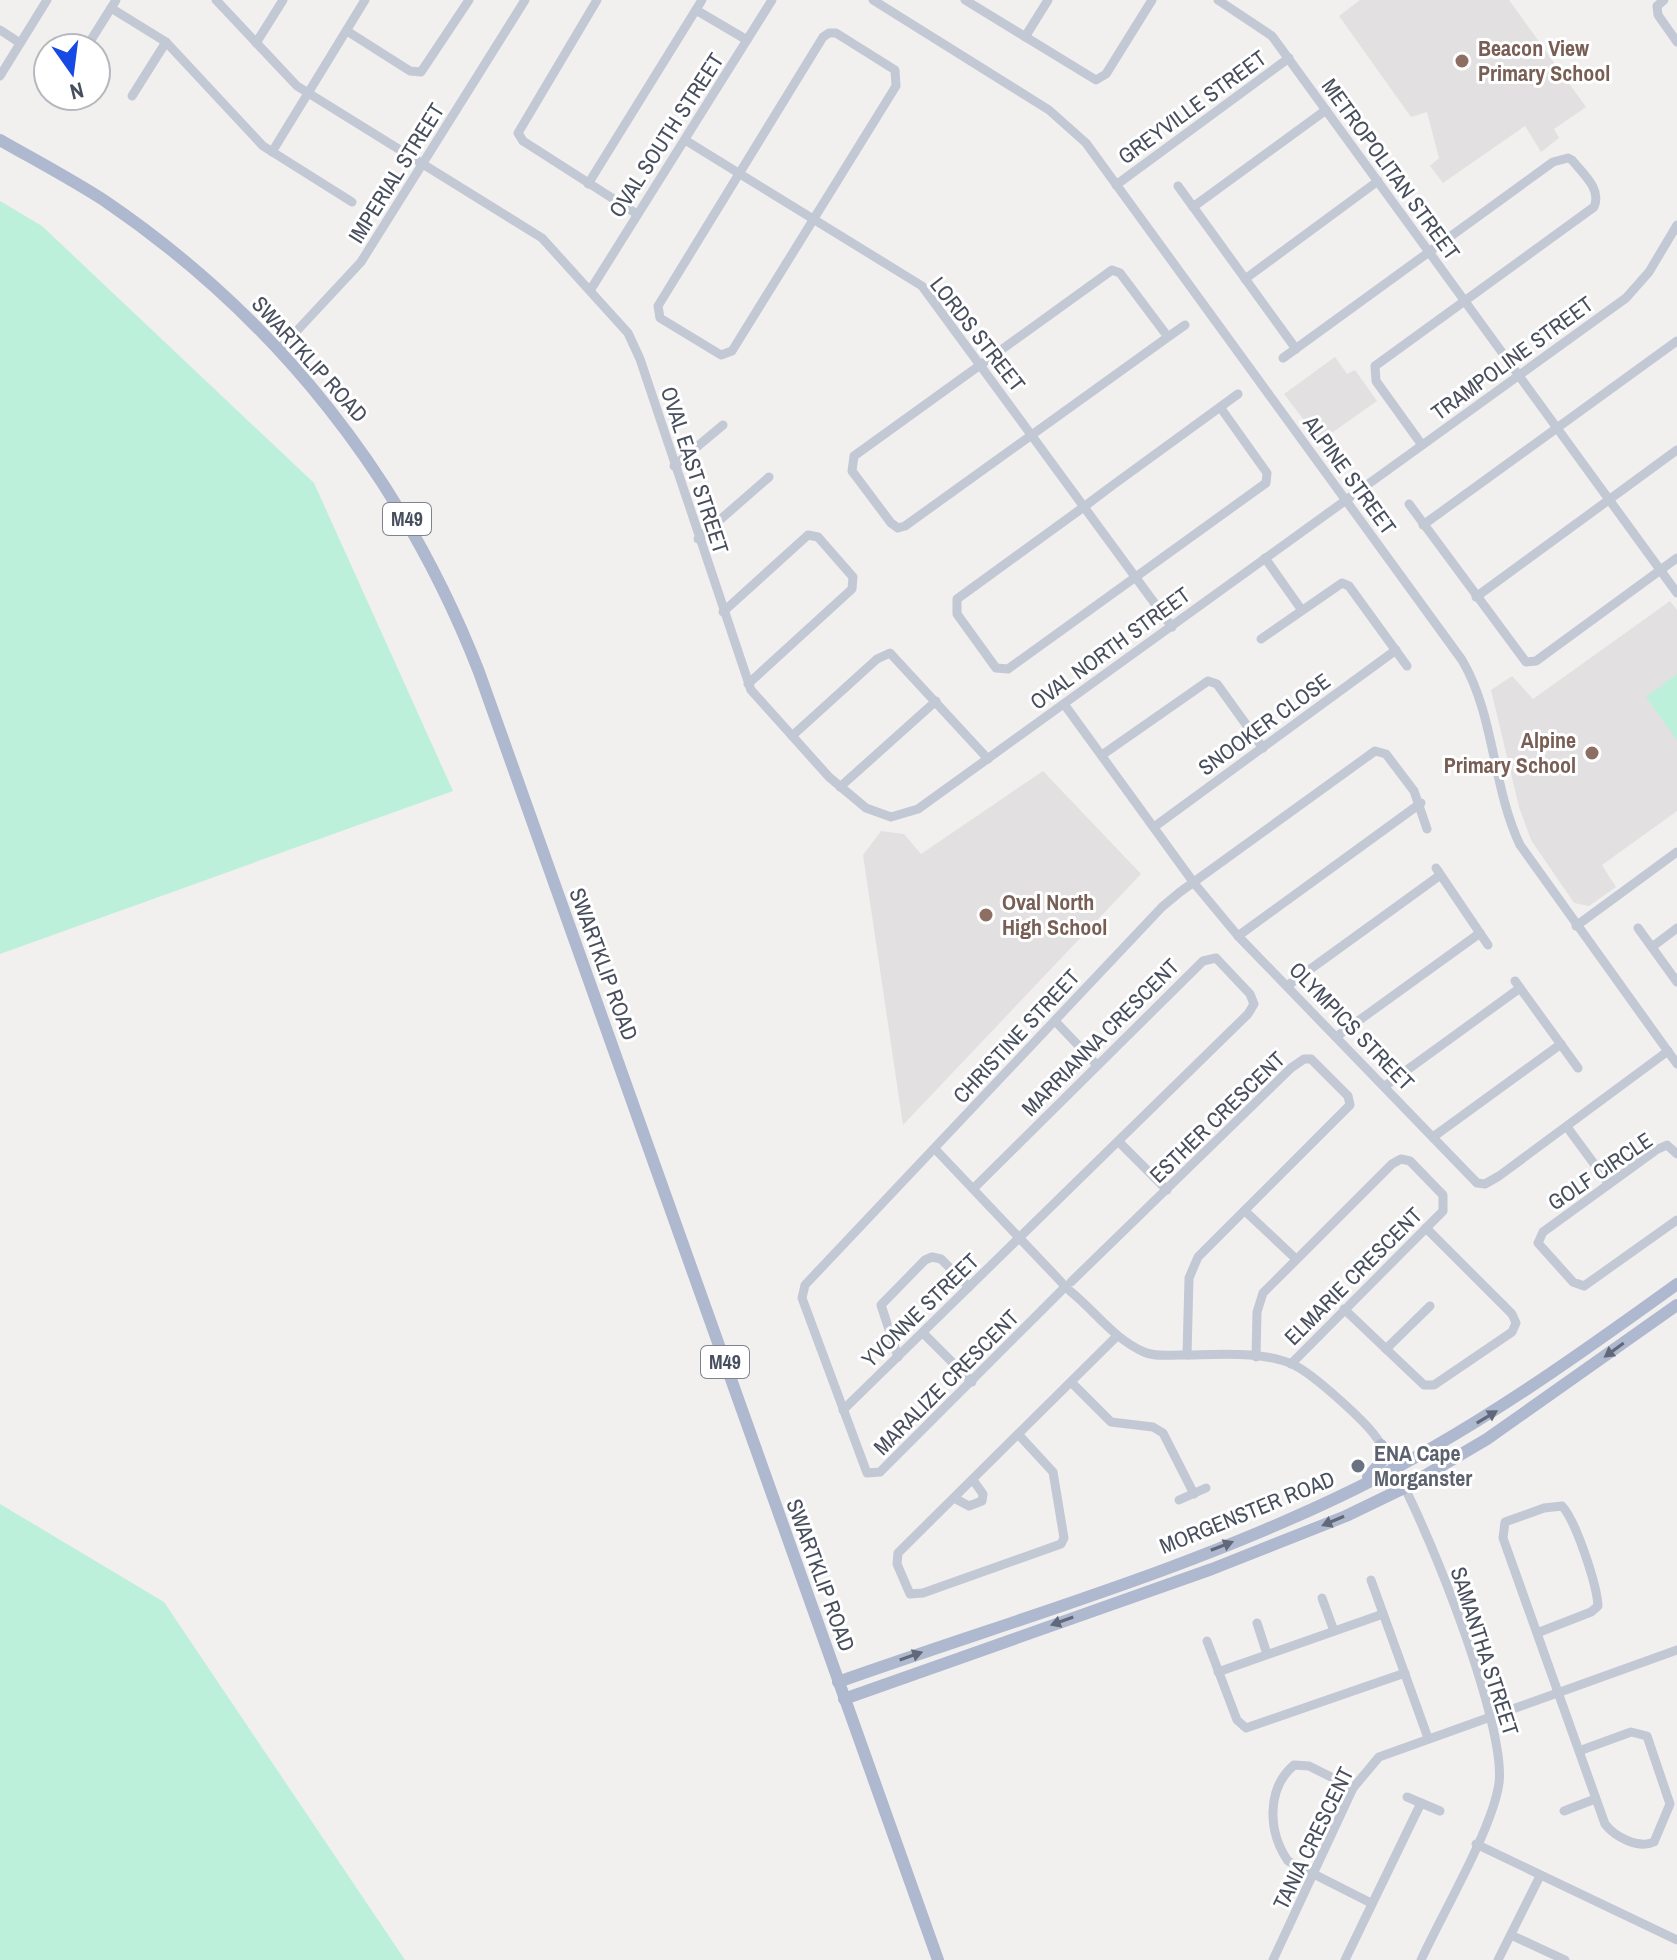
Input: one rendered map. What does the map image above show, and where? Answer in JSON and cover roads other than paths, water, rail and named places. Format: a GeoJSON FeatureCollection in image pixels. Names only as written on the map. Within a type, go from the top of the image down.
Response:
{"type":"FeatureCollection","features":[{"type":"Feature","properties":{"kind":"main road","name":"SWARTKLIP ROAD"},"geometry":{"type":"LineString","coordinates":[[0,140],[135,223],[222,293],[279,350],[341,420],[391,493],[436,572],[469,645],[938,1960]]}},
{"type":"Feature","properties":{"kind":"main road","name":"MORGENSTER ROAD"},"geometry":{"type":"LineString","coordinates":[[838,1682],[1176,1564],[1343,1495],[1531,1390],[1677,1284]]}},
{"type":"Feature","properties":{"kind":"main road","name":"MORGENSTER ROAD"},"geometry":{"type":"LineString","coordinates":[[844,1699],[1281,1543],[1404,1488],[1531,1410],[1677,1305]]}},
{"type":"Feature","properties":{"kind":"main road"},"geometry":{"type":"LineString","coordinates":[[1343,1495],[1377,1470],[1382,1461],[1381,1445]]}},
{"type":"Feature","properties":{"kind":"street"},"geometry":{"type":"LineString","coordinates":[[0,76],[47,0]]}},
{"type":"Feature","properties":{"kind":"street","name":"OVAL EAST STREET"},"geometry":{"type":"LineString","coordinates":[[216,0],[308,94],[542,238],[591,289],[632,340],[748,684],[840,787],[866,808],[891,817]]}},
{"type":"Feature","properties":{"kind":"street"},"geometry":{"type":"LineString","coordinates":[[256,43],[283,0]]}},
{"type":"Feature","properties":{"kind":"street"},"geometry":{"type":"LineString","coordinates":[[272,152],[365,0]]}},
{"type":"Feature","properties":{"kind":"street"},"geometry":{"type":"LineString","coordinates":[[347,31],[410,71],[421,72],[469,0]]}},
{"type":"Feature","properties":{"kind":"street","name":"IMPERIAL STREET"},"geometry":{"type":"LineString","coordinates":[[279,350],[352,273],[423,166],[525,0]]}},
{"type":"Feature","properties":{"kind":"street"},"geometry":{"type":"LineString","coordinates":[[597,0],[518,133],[523,141],[637,214]]}},
{"type":"Feature","properties":{"kind":"street"},"geometry":{"type":"LineString","coordinates":[[588,184],[702,0]]}},
{"type":"Feature","properties":{"kind":"street","name":"OVAL SOUTH STREET"},"geometry":{"type":"LineString","coordinates":[[591,289],[772,0]]}},
{"type":"Feature","properties":{"kind":"street","name":"ALPINE STREET"},"geometry":{"type":"LineString","coordinates":[[874,0],[1057,116],[1086,143],[1468,670],[1479,699],[1516,836],[1576,926],[1677,1064]]}},
{"type":"Feature","properties":{"kind":"street"},"geometry":{"type":"LineString","coordinates":[[965,0],[1090,78],[1099,79],[1106,74],[1152,0]]}},
{"type":"Feature","properties":{"kind":"street"},"geometry":{"type":"LineString","coordinates":[[1025,37],[1048,0]]}},
{"type":"Feature","properties":{"kind":"street","name":"METROPOLITAN STREET"},"geometry":{"type":"LineString","coordinates":[[1218,0],[1267,31],[1289,58],[1677,593]]}},
{"type":"Feature","properties":{"kind":"street"},"geometry":{"type":"LineString","coordinates":[[1664,0],[1657,6],[1658,15],[1677,42]]}},
{"type":"Feature","properties":{"kind":"street"},"geometry":{"type":"LineString","coordinates":[[96,32],[114,4],[166,42],[272,152],[352,202]]}},
{"type":"Feature","properties":{"kind":"street"},"geometry":{"type":"LineString","coordinates":[[696,10],[747,40]]}},
{"type":"Feature","properties":{"kind":"street"},"geometry":{"type":"LineString","coordinates":[[0,30],[20,43]]}},
{"type":"Feature","properties":{"kind":"street"},"geometry":{"type":"LineString","coordinates":[[836,33],[895,70],[896,86],[814,220],[729,354],[721,355],[657,313],[658,306],[823,37],[836,33]]}},
{"type":"Feature","properties":{"kind":"street"},"geometry":{"type":"LineString","coordinates":[[132,96],[166,42]]}},
{"type":"Feature","properties":{"kind":"street","name":"GREYVILLE STREET"},"geometry":{"type":"LineString","coordinates":[[1116,185],[1289,58]]}},
{"type":"Feature","properties":{"kind":"street"},"geometry":{"type":"LineString","coordinates":[[1193,207],[1326,110]]}},
{"type":"Feature","properties":{"kind":"street","name":"LORDS STREET"},"geometry":{"type":"LineString","coordinates":[[685,140],[922,286],[1172,627]]}},
{"type":"Feature","properties":{"kind":"street"},"geometry":{"type":"LineString","coordinates":[[1283,358],[1559,158],[1572,160],[1595,190],[1597,199],[1594,207],[1375,366],[1376,381],[1422,445]]}},
{"type":"Feature","properties":{"kind":"street"},"geometry":{"type":"LineString","coordinates":[[1245,279],[1378,181]]}},
{"type":"Feature","properties":{"kind":"street"},"geometry":{"type":"LineString","coordinates":[[1178,186],[1296,349]]}},
{"type":"Feature","properties":{"kind":"street","name":"TRAMPOLINE STREET"},"geometry":{"type":"LineString","coordinates":[[1346,499],[1635,290],[1677,225]]}},
{"type":"Feature","properties":{"kind":"street"},"geometry":{"type":"LineString","coordinates":[[1168,337],[1120,273],[1112,270],[854,456],[852,471],[898,528],[1185,325]]}},
{"type":"Feature","properties":{"kind":"street"},"geometry":{"type":"LineString","coordinates":[[1423,525],[1677,341]]}},
{"type":"Feature","properties":{"kind":"street"},"geometry":{"type":"LineString","coordinates":[[1220,407],[1267,473],[1268,480],[1005,671],[996,668],[957,614],[957,599],[1085,506],[1220,407],[1238,394]]}},
{"type":"Feature","properties":{"kind":"street"},"geometry":{"type":"LineString","coordinates":[[674,466],[723,425]]}},
{"type":"Feature","properties":{"kind":"street"},"geometry":{"type":"LineString","coordinates":[[1476,597],[1677,450]]}},
{"type":"Feature","properties":{"kind":"street"},"geometry":{"type":"LineString","coordinates":[[698,539],[769,477]]}},
{"type":"Feature","properties":{"kind":"street","name":"OVAL NORTH STREET"},"geometry":{"type":"LineString","coordinates":[[891,817],[913,812],[1346,499]]}},
{"type":"Feature","properties":{"kind":"street"},"geometry":{"type":"LineString","coordinates":[[1409,504],[1518,656],[1531,662],[1677,558]]}},
{"type":"Feature","properties":{"kind":"street"},"geometry":{"type":"LineString","coordinates":[[723,612],[808,535],[818,537],[853,577],[852,589],[748,684]]}},
{"type":"Feature","properties":{"kind":"street"},"geometry":{"type":"LineString","coordinates":[[1265,558],[1301,609]]}},
{"type":"Feature","properties":{"kind":"street"},"geometry":{"type":"LineString","coordinates":[[1261,639],[1334,585],[1346,583],[1407,666]]}},
{"type":"Feature","properties":{"kind":"street","name":"SNOOKER CLOSE"},"geometry":{"type":"LineString","coordinates":[[1154,827],[1396,650]]}},
{"type":"Feature","properties":{"kind":"street"},"geometry":{"type":"LineString","coordinates":[[792,736],[885,654],[895,655],[988,759]]}},
{"type":"Feature","properties":{"kind":"street"},"geometry":{"type":"LineString","coordinates":[[1102,755],[1208,681],[1217,684],[1263,748]]}},
{"type":"Feature","properties":{"kind":"street"},"geometry":{"type":"LineString","coordinates":[[840,787],[936,701]]}},
{"type":"Feature","properties":{"kind":"street","name":"OLYMPICS STREET"},"geometry":{"type":"LineString","coordinates":[[1064,704],[1194,883],[1238,936],[1472,1179],[1485,1184],[1668,1051]]}},
{"type":"Feature","properties":{"kind":"street","name":"CHRISTINE STREET"},"geometry":{"type":"LineString","coordinates":[[936,1150],[1162,907],[1375,751],[1386,754],[1421,803]]}},
{"type":"Feature","properties":{"kind":"street"},"geometry":{"type":"LineString","coordinates":[[1238,936],[1421,803],[1427,829]]}},
{"type":"Feature","properties":{"kind":"street"},"geometry":{"type":"LineString","coordinates":[[1576,926],[1677,852]]}},
{"type":"Feature","properties":{"kind":"street"},"geometry":{"type":"LineString","coordinates":[[1287,986],[1438,872],[1488,945]]}},
{"type":"Feature","properties":{"kind":"street"},"geometry":{"type":"LineString","coordinates":[[1638,928],[1677,982]]}},
{"type":"Feature","properties":{"kind":"street"},"geometry":{"type":"LineString","coordinates":[[1652,947],[1677,928]]}},
{"type":"Feature","properties":{"kind":"street"},"geometry":{"type":"LineString","coordinates":[[1336,1037],[1480,933]]}},
{"type":"Feature","properties":{"kind":"street","name":"MARRIANNA CRESCENT"},"geometry":{"type":"LineString","coordinates":[[974,1188],[1206,959],[1218,960],[1253,999],[1248,1014],[1022,1237]]}},
{"type":"Feature","properties":{"kind":"street"},"geometry":{"type":"LineString","coordinates":[[1385,1086],[1517,984],[1578,1068]]}},
{"type":"Feature","properties":{"kind":"street"},"geometry":{"type":"LineString","coordinates":[[1055,1021],[1097,1065]]}},
{"type":"Feature","properties":{"kind":"street"},"geometry":{"type":"LineString","coordinates":[[1433,1137],[1561,1044]]}},
{"type":"Feature","properties":{"kind":"street","name":"ESTHER CRESCENT"},"geometry":{"type":"LineString","coordinates":[[1070,1286],[1298,1062],[1311,1059],[1348,1096],[1350,1105],[1198,1257],[1191,1269],[1187,1355]]}},
{"type":"Feature","properties":{"kind":"street"},"geometry":{"type":"LineString","coordinates":[[1567,1127],[1609,1184]]}},
{"type":"Feature","properties":{"kind":"street"},"geometry":{"type":"LineString","coordinates":[[1119,1142],[1167,1190]]}},
{"type":"Feature","properties":{"kind":"street","name":"GOLF CIRCLE"},"geometry":{"type":"LineString","coordinates":[[1677,1154],[1664,1145],[1538,1238],[1541,1250],[1577,1285],[1589,1284],[1677,1220]]}},
{"type":"Feature","properties":{"kind":"street"},"geometry":{"type":"LineString","coordinates":[[936,1150],[1117,1336],[1149,1354],[1256,1357],[1291,1364]]}},
{"type":"Feature","properties":{"kind":"street","name":"MARALIZE CRESCENT"},"geometry":{"type":"LineString","coordinates":[[936,1150],[803,1288],[804,1303],[863,1468],[869,1474],[877,1474],[1070,1286]]}},
{"type":"Feature","properties":{"kind":"street","name":"ELMARIE CRESCENT"},"geometry":{"type":"LineString","coordinates":[[1256,1357],[1260,1298],[1296,1259],[1401,1159],[1412,1163],[1444,1198],[1443,1211],[1291,1364]]}},
{"type":"Feature","properties":{"kind":"street"},"geometry":{"type":"LineString","coordinates":[[1245,1211],[1296,1259]]}},
{"type":"Feature","properties":{"kind":"street"},"geometry":{"type":"LineString","coordinates":[[1344,1309],[1419,1383],[1434,1385],[1515,1328],[1512,1314],[1426,1228]]}},
{"type":"Feature","properties":{"kind":"street","name":"YVONNE STREET"},"geometry":{"type":"LineString","coordinates":[[843,1410],[1022,1237]]}},
{"type":"Feature","properties":{"kind":"street"},"geometry":{"type":"LineString","coordinates":[[898,1357],[881,1305],[925,1260],[932,1257],[941,1259],[969,1287]]}},
{"type":"Feature","properties":{"kind":"street"},"geometry":{"type":"LineString","coordinates":[[1386,1349],[1430,1306]]}},
{"type":"Feature","properties":{"kind":"street"},"geometry":{"type":"LineString","coordinates":[[923,1333],[972,1382]]}},
{"type":"Feature","properties":{"kind":"street"},"geometry":{"type":"LineString","coordinates":[[1018,1434],[1053,1472],[1064,1538],[1061,1544],[923,1593],[910,1594],[897,1564],[898,1553],[973,1480],[1018,1434],[1117,1336]]}},
{"type":"Feature","properties":{"kind":"street","name":"SAMANTHA STREET"},"geometry":{"type":"LineString","coordinates":[[1291,1364],[1362,1422],[1381,1445],[1394,1468],[1427,1537],[1491,1717],[1499,1748],[1499,1781],[1476,1844],[1421,1960]]}},
{"type":"Feature","properties":{"kind":"street"},"geometry":{"type":"LineString","coordinates":[[1071,1382],[1111,1422],[1153,1427],[1163,1433],[1194,1494]]}},
{"type":"Feature","properties":{"kind":"street"},"geometry":{"type":"LineString","coordinates":[[954,1498],[969,1506],[982,1501],[983,1494],[973,1480]]}},
{"type":"Feature","properties":{"kind":"street"},"geometry":{"type":"LineString","coordinates":[[1179,1500],[1206,1488]]}},
{"type":"Feature","properties":{"kind":"street"},"geometry":{"type":"LineString","coordinates":[[1537,1633],[1591,1612],[1598,1606],[1585,1560],[1562,1506],[1544,1508],[1505,1522],[1503,1538],[1595,1799],[1610,1831],[1645,1845],[1657,1839],[1670,1804],[1645,1733],[1631,1732],[1579,1751]]}},
{"type":"Feature","properties":{"kind":"street"},"geometry":{"type":"LineString","coordinates":[[1371,1580],[1428,1738]]}},
{"type":"Feature","properties":{"kind":"street"},"geometry":{"type":"LineString","coordinates":[[1322,1598],[1334,1631]]}},
{"type":"Feature","properties":{"kind":"street"},"geometry":{"type":"LineString","coordinates":[[1218,1672],[1383,1614]]}},
{"type":"Feature","properties":{"kind":"street"},"geometry":{"type":"LineString","coordinates":[[1257,1623],[1267,1654]]}},
{"type":"Feature","properties":{"kind":"street"},"geometry":{"type":"LineString","coordinates":[[1207,1641],[1237,1720],[1246,1728],[1405,1673]]}},
{"type":"Feature","properties":{"kind":"street","name":"TANIA CRESCENT"},"geometry":{"type":"LineString","coordinates":[[1273,1960],[1353,1788],[1379,1757],[1677,1650]]}},
{"type":"Feature","properties":{"kind":"street"},"geometry":{"type":"LineString","coordinates":[[1353,1788],[1299,1763],[1290,1768],[1275,1799],[1272,1819],[1283,1853],[1313,1875],[1371,1903]]}},
{"type":"Feature","properties":{"kind":"street"},"geometry":{"type":"LineString","coordinates":[[1407,1797],[1440,1811]]}},
{"type":"Feature","properties":{"kind":"street"},"geometry":{"type":"LineString","coordinates":[[1564,1811],[1595,1799]]}},
{"type":"Feature","properties":{"kind":"street"},"geometry":{"type":"LineString","coordinates":[[1345,1960],[1421,1803]]}},
{"type":"Feature","properties":{"kind":"street"},"geometry":{"type":"LineString","coordinates":[[1476,1844],[1677,1940]]}},
{"type":"Feature","properties":{"kind":"street"},"geometry":{"type":"LineString","coordinates":[[1498,1960],[1540,1876]]}},
{"type":"Feature","properties":{"kind":"street"},"geometry":{"type":"LineString","coordinates":[[1511,1935],[1565,1960]]}},
{"type":"Feature","properties":{"kind":"place","name":"Beacon View Primary School"},"geometry":{"type":"Point","coordinates":[1462,61]}},
{"type":"Feature","properties":{"kind":"place","name":"Alpine Primary School"},"geometry":{"type":"Point","coordinates":[1592,753]}},
{"type":"Feature","properties":{"kind":"place","name":"Oval North High School"},"geometry":{"type":"Point","coordinates":[986,915]}},
{"type":"Feature","properties":{"kind":"place","name":"ENA Cape Morganster"},"geometry":{"type":"Point","coordinates":[1358,1466]}}]}
